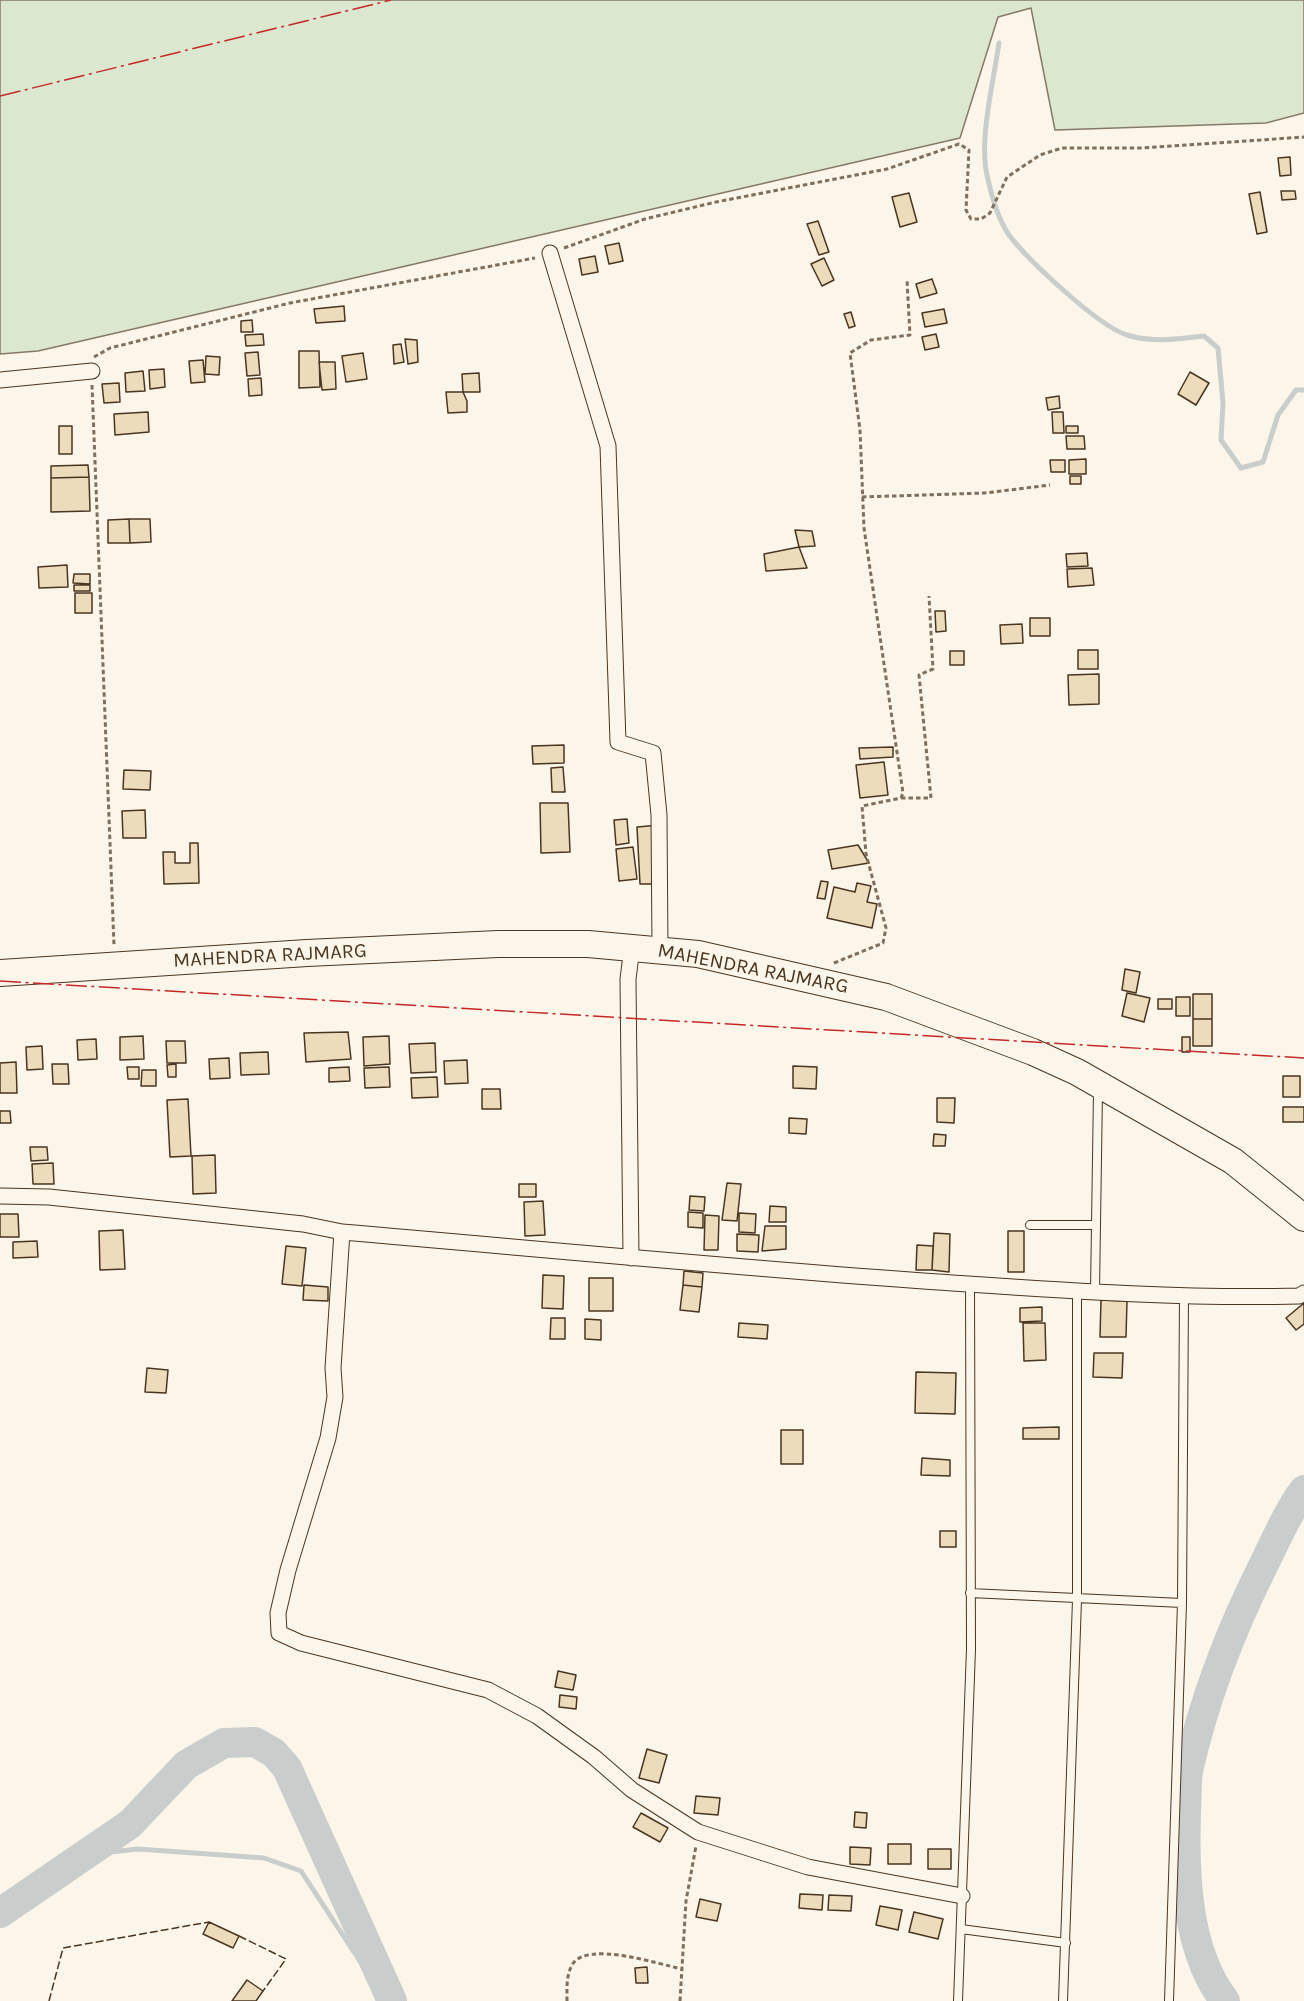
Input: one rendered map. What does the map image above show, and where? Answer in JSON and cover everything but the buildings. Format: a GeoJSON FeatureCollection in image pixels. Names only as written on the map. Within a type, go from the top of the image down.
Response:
{"type":"FeatureCollection","features":[{"type":"Feature","properties":{"kind":"highway","name":"MAHENDRA RAJMARG"},"geometry":{"type":"LineString","coordinates":[[0,973],[498,944],[588,944],[660,949],[709,956],[886,997],[1033,1052],[1098,1083],[1233,1161],[1304,1218]]}},
{"type":"Feature","properties":{"kind":"street"},"geometry":{"type":"LineString","coordinates":[[550,253],[608,446],[618,742],[653,753],[658,815],[660,949]]}},
{"type":"Feature","properties":{"kind":"street"},"geometry":{"type":"LineString","coordinates":[[0,380],[92,371]]}},
{"type":"Feature","properties":{"kind":"street"},"geometry":{"type":"LineString","coordinates":[[631,1258],[627,978],[632,947]]}},
{"type":"Feature","properties":{"kind":"street"},"geometry":{"type":"LineString","coordinates":[[0,1196],[49,1197],[263,1220],[342,1232],[631,1258],[970,1284],[1246,1297],[1299,1296],[1304,1293]]}},
{"type":"Feature","properties":{"kind":"street"},"geometry":{"type":"LineString","coordinates":[[342,1232],[333,1368],[334,1397],[328,1438],[288,1570],[278,1613],[279,1633],[301,1643],[488,1690],[537,1716],[594,1757],[632,1790],[698,1832],[808,1867],[962,1896]]}},
{"type":"Feature","properties":{"kind":"lane"},"geometry":{"type":"LineString","coordinates":[[1095,1291],[1098,1083]]}},
{"type":"Feature","properties":{"kind":"lane"},"geometry":{"type":"LineString","coordinates":[[1030,1225],[1096,1225]]}},
{"type":"Feature","properties":{"kind":"lane"},"geometry":{"type":"LineString","coordinates":[[958,2001],[970,1593],[970,1284]]}},
{"type":"Feature","properties":{"kind":"lane"},"geometry":{"type":"LineString","coordinates":[[1063,2001],[1077,1600],[1077,1290]]}},
{"type":"Feature","properties":{"kind":"lane"},"geometry":{"type":"LineString","coordinates":[[1169,2001],[1182,1603],[1184,1295]]}},
{"type":"Feature","properties":{"kind":"lane"},"geometry":{"type":"LineString","coordinates":[[970,1593],[1077,1600],[1182,1603]]}},
{"type":"Feature","properties":{"kind":"lane"},"geometry":{"type":"LineString","coordinates":[[961,1929],[1066,1943]]}},
{"type":"Feature","properties":{"kind":"path"},"geometry":{"type":"LineString","coordinates":[[115,965],[91,359],[110,348],[290,303],[550,253],[645,219],[716,202],[886,169],[959,144],[969,150],[966,210],[971,219],[981,219],[990,213],[1007,177],[1040,155],[1062,148],[1142,148],[1304,137]]}},
{"type":"Feature","properties":{"kind":"path"},"geometry":{"type":"LineString","coordinates":[[901,798],[903,793],[864,528],[860,430],[850,353],[871,340],[910,335],[907,279]]}},
{"type":"Feature","properties":{"kind":"path"},"geometry":{"type":"LineString","coordinates":[[862,497],[984,493],[1050,485]]}},
{"type":"Feature","properties":{"kind":"path"},"geometry":{"type":"LineString","coordinates":[[834,963],[883,943],[886,928],[866,854],[862,806],[901,798],[931,798],[919,675],[933,669],[929,596]]}},
{"type":"Feature","properties":{"kind":"path"},"geometry":{"type":"LineString","coordinates":[[680,2001],[686,1901],[698,1832]]}},
{"type":"Feature","properties":{"kind":"path"},"geometry":{"type":"LineString","coordinates":[[567,2001],[568,1975],[573,1963],[582,1955],[597,1952],[682,1969]]}},
{"type":"Feature","properties":{"kind":"green space"},"geometry":{"type":"Polygon","coordinates":[[[0,0],[1304,0],[1304,113],[1266,123],[1055,130],[1031,8],[998,17],[960,138],[38,351],[0,354],[0,0]]]}},
{"type":"Feature","properties":{"kind":"waterway"},"geometry":{"type":"LineString","coordinates":[[999,43],[986,124],[986,170],[998,212],[1009,235],[1018,246],[1064,291],[1114,329],[1127,335],[1146,339],[1166,340],[1204,336],[1218,348],[1223,403],[1221,440],[1241,468],[1263,462],[1278,415],[1296,390],[1304,390]]}},
{"type":"Feature","properties":{"kind":"waterway"},"geometry":{"type":"LineString","coordinates":[[1225,2001],[1202,1959],[1190,1911],[1186,1860],[1188,1771],[1210,1692],[1229,1641],[1282,1527],[1304,1490]]}},
{"type":"Feature","properties":{"kind":"waterway"},"geometry":{"type":"LineString","coordinates":[[0,1913],[130,1824],[186,1765],[224,1743],[255,1742],[274,1753],[287,1768],[392,2001]]}},
{"type":"Feature","properties":{"kind":"waterway"},"geometry":{"type":"LineString","coordinates":[[83,1855],[138,1849],[264,1858],[301,1871],[386,2001]]}},
{"type":"Feature","properties":{"kind":"fence"},"geometry":{"type":"LineString","coordinates":[[49,2001],[63,1948],[209,1922]]}},
{"type":"Feature","properties":{"kind":"fence"},"geometry":{"type":"LineString","coordinates":[[239,1936],[286,1959],[263,1991]]}},
{"type":"Feature","properties":{"kind":"power"},"geometry":{"type":"LineString","coordinates":[[0,96],[391,0]]}},
{"type":"Feature","properties":{"kind":"power"},"geometry":{"type":"LineString","coordinates":[[0,981],[1304,1058]]}}]}
